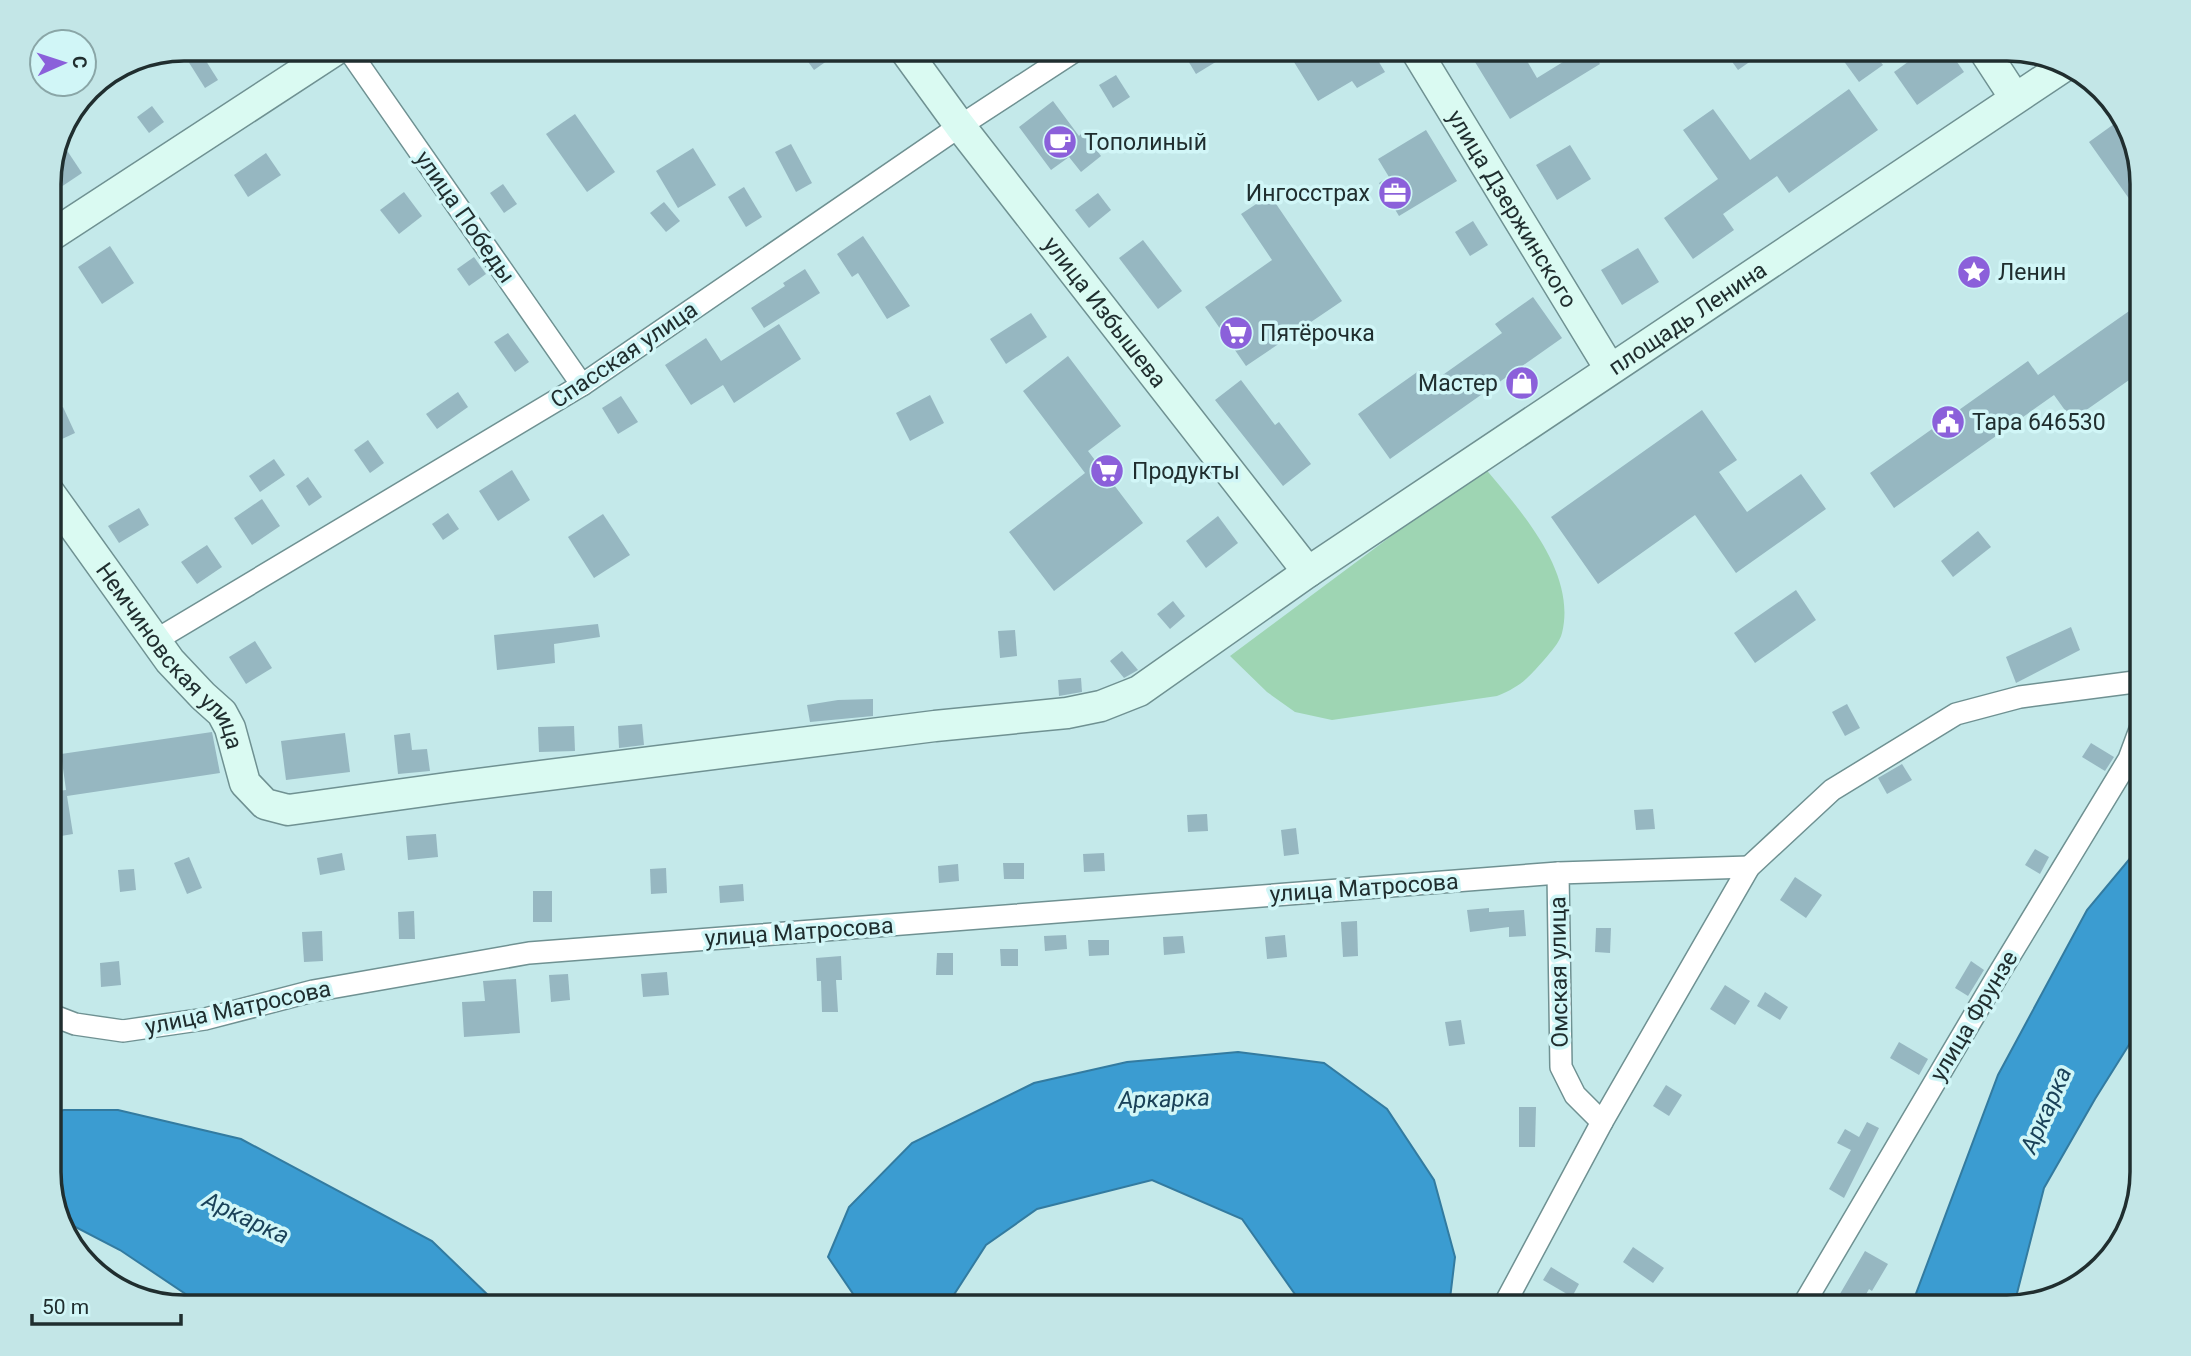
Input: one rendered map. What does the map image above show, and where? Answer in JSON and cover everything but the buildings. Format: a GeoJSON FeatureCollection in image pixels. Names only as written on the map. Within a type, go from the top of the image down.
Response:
{"type":"FeatureCollection","features":[{"type":"Feature","properties":{"kind":"street"},"geometry":{"type":"LineString","coordinates":[[62,229],[319,61]]}},
{"type":"Feature","properties":{"kind":"street","name":"улица Победы"},"geometry":{"type":"LineString","coordinates":[[356,61],[582,385]]}},
{"type":"Feature","properties":{"kind":"street","name":"улица Избышева"},"geometry":{"type":"LineString","coordinates":[[913,61],[960,126],[1308,572]]}},
{"type":"Feature","properties":{"kind":"street","name":"Спасская улица"},"geometry":{"type":"LineString","coordinates":[[156,640],[582,385],[960,126],[1060,61]]}},
{"type":"Feature","properties":{"kind":"street","name":"улица Дзержинского"},"geometry":{"type":"LineString","coordinates":[[1422,61],[1610,369]]}},
{"type":"Feature","properties":{"kind":"street"},"geometry":{"type":"LineString","coordinates":[[1991,61],[2015,98]]}},
{"type":"Feature","properties":{"kind":"street","name":"площадь Ленина"},"geometry":{"type":"LineString","coordinates":[[288,810],[935,726],[1067,713],[1101,706],[1139,691],[1308,572],[2056,72]]}},
{"type":"Feature","properties":{"kind":"street","name":"Немчиновская улица"},"geometry":{"type":"LineString","coordinates":[[62,510],[170,661],[222,713],[230,727],[245,783],[265,804],[288,810]]}},
{"type":"Feature","properties":{"kind":"street"},"geometry":{"type":"LineString","coordinates":[[1509,1295],[1602,1122],[1749,867],[1832,790],[1956,714],[2020,697],[2130,683]]}},
{"type":"Feature","properties":{"kind":"street","name":"улица Фрунзе"},"geometry":{"type":"LineString","coordinates":[[1809,1295],[2130,757]]}},
{"type":"Feature","properties":{"kind":"street","name":"Омская улица"},"geometry":{"type":"LineString","coordinates":[[1602,1122],[1575,1095],[1561,1067],[1558,873],[1749,867]]}},
{"type":"Feature","properties":{"kind":"street","name":"улица Матросова"},"geometry":{"type":"LineString","coordinates":[[62,1019],[75,1024],[123,1031],[205,1019],[313,991],[529,953],[1558,873]]}},
{"type":"Feature","properties":{"kind":"green space"},"geometry":{"type":"Polygon","coordinates":[[[1484,467],[1542,543],[1561,587],[1564,610],[1561,636],[1549,654],[1523,681],[1497,696],[1332,720],[1295,712],[1267,692],[1230,656],[1484,467]]]}},
{"type":"Feature","properties":{"kind":"water","name":"Аркарка"},"geometry":{"type":"Polygon","coordinates":[[[2130,859],[2130,1043],[2044,1188],[2017,1294],[1916,1295],[1998,1075],[2087,910],[2130,859]]]}},
{"type":"Feature","properties":{"kind":"water","name":"Аркарка"},"geometry":{"type":"Polygon","coordinates":[[[1238,1052],[1324,1063],[1387,1109],[1434,1180],[1455,1257],[1450,1295],[1296,1295],[1242,1219],[1152,1180],[1037,1209],[986,1245],[954,1295],[854,1295],[828,1257],[849,1207],[912,1143],[1034,1083],[1127,1062],[1238,1052]]]}},
{"type":"Feature","properties":{"kind":"water","name":"Аркарка"},"geometry":{"type":"Polygon","coordinates":[[[62,1110],[118,1110],[241,1139],[432,1241],[488,1295],[187,1295],[120,1250],[74,1226],[68,1211],[62,1179],[62,1110]]]}},
{"type":"Feature","properties":{"kind":"place","name":"Тополиный"},"geometry":{"type":"Point","coordinates":[1060,142]}},
{"type":"Feature","properties":{"kind":"place","name":"Ингосстрах"},"geometry":{"type":"Point","coordinates":[1395,193]}},
{"type":"Feature","properties":{"kind":"place","name":"Ленин"},"geometry":{"type":"Point","coordinates":[1974,272]}},
{"type":"Feature","properties":{"kind":"place","name":"Пятёрочка"},"geometry":{"type":"Point","coordinates":[1236,333]}},
{"type":"Feature","properties":{"kind":"place","name":"Мастер"},"geometry":{"type":"Point","coordinates":[1522,383]}},
{"type":"Feature","properties":{"kind":"place","name":"Тара 646530"},"geometry":{"type":"Point","coordinates":[1948,422]}},
{"type":"Feature","properties":{"kind":"place","name":"Продукты"},"geometry":{"type":"Point","coordinates":[1107,471]}}]}
